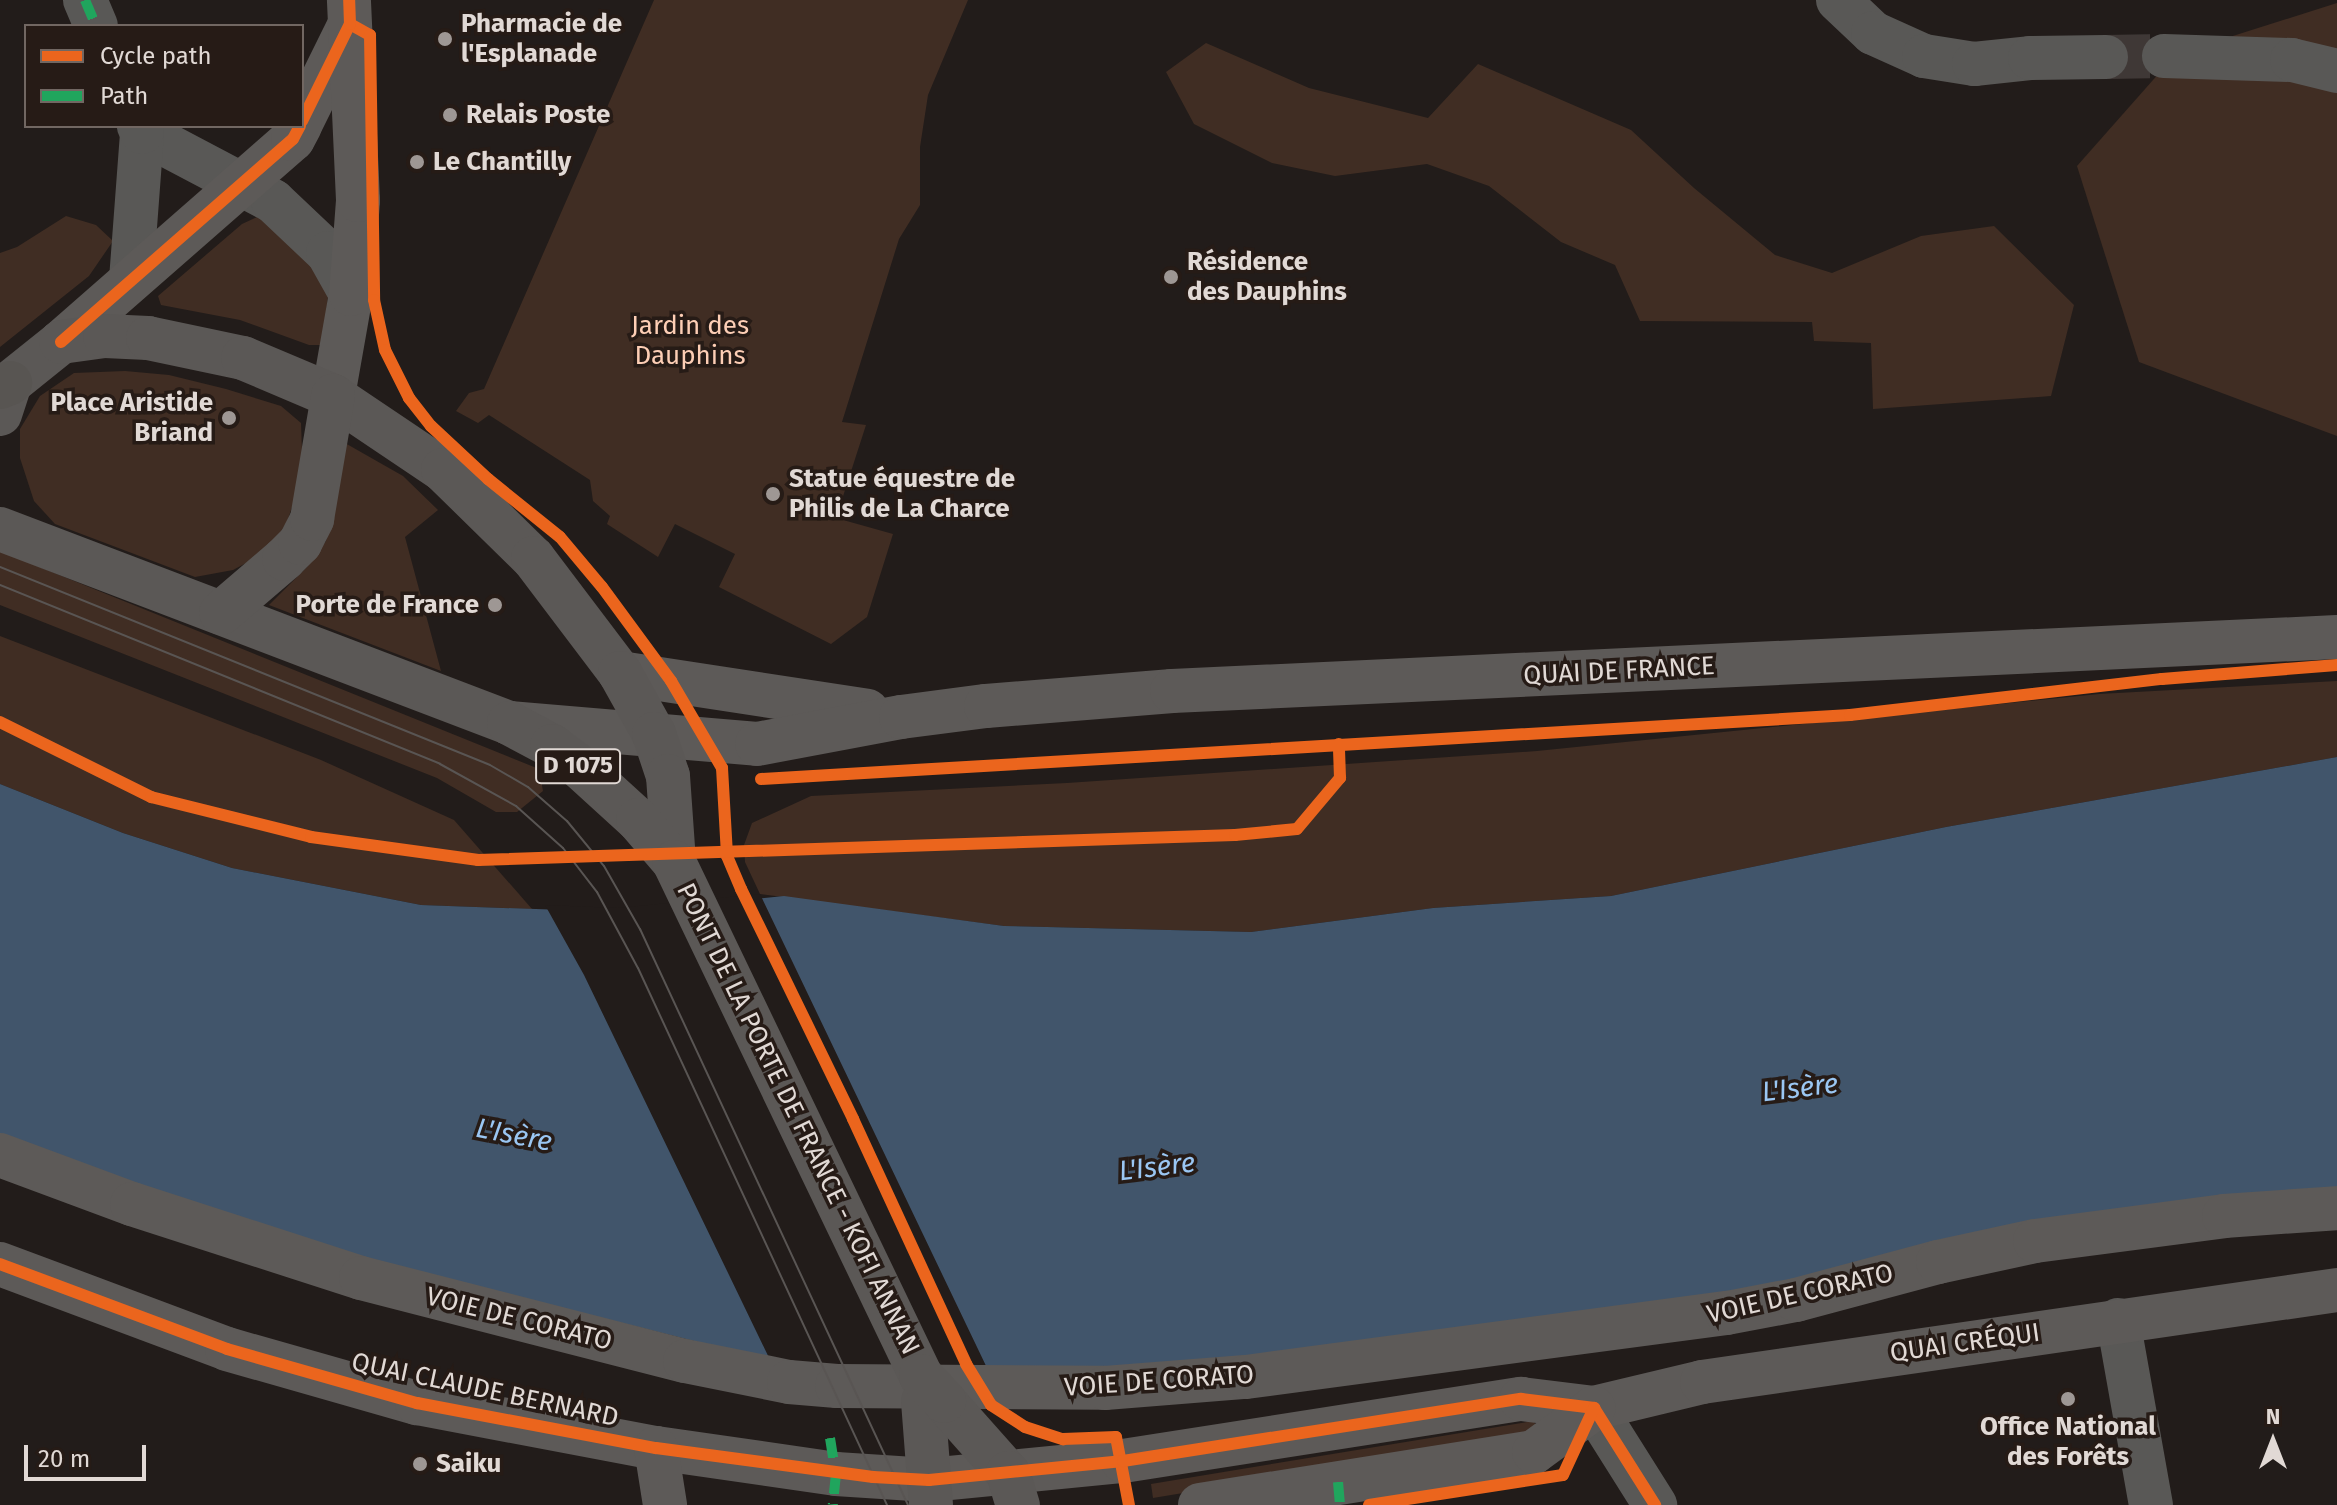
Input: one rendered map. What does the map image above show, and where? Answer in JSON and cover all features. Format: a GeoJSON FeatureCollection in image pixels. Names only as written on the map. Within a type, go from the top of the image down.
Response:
{"type":"FeatureCollection","features":[{"type":"Feature","properties":{"kind":"main road"},"geometry":{"type":"LineString","coordinates":[[304,117],[349,12]]}},
{"type":"Feature","properties":{"kind":"main road"},"geometry":{"type":"LineString","coordinates":[[221,613],[300,543],[312,519],[351,294],[358,200],[349,12]]}},
{"type":"Feature","properties":{"kind":"main road"},"geometry":{"type":"LineString","coordinates":[[3,395],[293,139],[299,128]]}},
{"type":"Feature","properties":{"kind":"main road"},"geometry":{"type":"LineString","coordinates":[[61,342],[105,336],[148,338],[243,358],[333,396]]}},
{"type":"Feature","properties":{"kind":"main road","name":"D 1075"},"geometry":{"type":"LineString","coordinates":[[333,396],[443,470],[533,558],[620,673],[654,734],[668,776],[662,834]]}},
{"type":"Feature","properties":{"kind":"main road","name":"D 1075"},"geometry":{"type":"LineString","coordinates":[[0,529],[509,723],[552,746],[662,834]]}},
{"type":"Feature","properties":{"kind":"main road","name":"QUAI DE FRANCE"},"geometry":{"type":"LineString","coordinates":[[654,734],[757,744],[901,717],[1172,691],[2337,637]]}},
{"type":"Feature","properties":{"kind":"main road","name":"QUAI DE FRANCE"},"geometry":{"type":"LineString","coordinates":[[620,673],[901,717]]}},
{"type":"Feature","properties":{"kind":"main road"},"geometry":{"type":"LineString","coordinates":[[509,723],[654,734]]}},
{"type":"Feature","properties":{"kind":"main road","name":"PONT DE LA PORTE DE FRANCE - KOFI ANNAN"},"geometry":{"type":"LineString","coordinates":[[662,834],[930,1392]]}},
{"type":"Feature","properties":{"kind":"main road","name":"VOIE DE CORATO"},"geometry":{"type":"LineString","coordinates":[[0,1155],[242,1242],[406,1290],[685,1361],[789,1382],[837,1386],[1116,1388],[1246,1377],[1727,1313],[1796,1300],[1938,1262],[2035,1241],[2224,1216],[2337,1208]]}},
{"type":"Feature","properties":{"kind":"main road","name":"QUAI CLAUDE BERNARD"},"geometry":{"type":"LineString","coordinates":[[0,1264],[227,1349],[402,1399],[656,1448],[836,1474],[930,1493],[1013,1489]]}},
{"type":"Feature","properties":{"kind":"main road","name":"QUAI CRÉQUI"},"geometry":{"type":"LineString","coordinates":[[1013,1489],[1123,1461],[1521,1399],[1594,1408],[1702,1382],[2337,1290]]}},
{"type":"Feature","properties":{"kind":"main road","name":"D 1075"},"geometry":{"type":"LineString","coordinates":[[930,1392],[1013,1489]]}},
{"type":"Feature","properties":{"kind":"main road","name":"D 1075"},"geometry":{"type":"LineString","coordinates":[[930,1392],[930,1493]]}},
{"type":"Feature","properties":{"kind":"main road","name":"QUAI CRÉQUI"},"geometry":{"type":"LineString","coordinates":[[1200,1505],[1351,1488],[1534,1452],[1594,1408]]}},
{"type":"Feature","properties":{"kind":"main road"},"geometry":{"type":"LineString","coordinates":[[656,1448],[665,1505]]}},
{"type":"Feature","properties":{"kind":"street"},"geometry":{"type":"LineString","coordinates":[[85,0],[95,24]]}},
{"type":"Feature","properties":{"kind":"street"},"geometry":{"type":"LineString","coordinates":[[1838,0],[1873,33],[1924,56],[1974,64],[2030,58],[2106,57]]}},
{"type":"Feature","properties":{"kind":"street"},"geometry":{"type":"LineString","coordinates":[[2164,56],[2292,60],[2337,71]]}},
{"type":"Feature","properties":{"kind":"street"},"geometry":{"type":"LineString","coordinates":[[131,280],[141,129],[273,201],[328,253],[351,294]]}},
{"type":"Feature","properties":{"kind":"street"},"geometry":{"type":"LineString","coordinates":[[2118,1320],[2151,1505]]}},
{"type":"Feature","properties":{"kind":"street"},"geometry":{"type":"LineString","coordinates":[[1594,1408],[1655,1505]]}},
{"type":"Feature","properties":{"kind":"green space","name":"Jardin des Dauphins"},"geometry":{"type":"Polygon","coordinates":[[[654,0],[968,0],[928,95],[920,147],[920,205],[899,239],[842,422],[866,425],[836,518],[893,534],[867,617],[831,644],[719,587],[735,554],[675,524],[658,557],[607,524],[610,516],[593,501],[590,480],[489,415],[478,423],[456,411],[469,393],[484,389],[654,0]]]}},
{"type":"Feature","properties":{"kind":"green space"},"geometry":{"type":"Polygon","coordinates":[[[2337,3],[2337,436],[2139,362],[2077,166],[2176,54],[2337,3]]]}},
{"type":"Feature","properties":{"kind":"green space"},"geometry":{"type":"Polygon","coordinates":[[[1206,43],[1309,88],[1428,118],[1478,64],[1631,130],[1694,188],[1775,255],[1832,273],[1921,236],[1994,226],[2074,305],[2051,396],[1873,409],[1871,343],[1814,341],[1812,322],[1640,321],[1615,265],[1561,242],[1489,186],[1427,164],[1335,176],[1272,163],[1194,124],[1166,72],[1206,43]]]}},
{"type":"Feature","properties":{"kind":"green space"},"geometry":{"type":"Polygon","coordinates":[[[66,216],[96,225],[113,241],[89,276],[0,347],[0,253],[17,247],[66,216]]]}},
{"type":"Feature","properties":{"kind":"green space"},"geometry":{"type":"Polygon","coordinates":[[[257,217],[299,242],[328,296],[320,345],[309,345],[240,320],[161,305],[158,296],[242,224],[257,217]]]}},
{"type":"Feature","properties":{"kind":"green space"},"geometry":{"type":"Polygon","coordinates":[[[125,371],[169,375],[226,389],[281,406],[301,423],[302,452],[296,495],[287,522],[269,551],[233,570],[195,577],[55,524],[34,501],[20,458],[20,429],[40,396],[74,373],[125,371]]]}},
{"type":"Feature","properties":{"kind":"green space"},"geometry":{"type":"Polygon","coordinates":[[[345,443],[403,476],[438,510],[405,537],[441,671],[269,605],[307,567],[326,541],[345,443]]]}},
{"type":"Feature","properties":{"kind":"green space"},"geometry":{"type":"Polygon","coordinates":[[[0,551],[539,769],[543,791],[517,812],[496,812],[437,778],[0,605],[0,551]]]}},
{"type":"Feature","properties":{"kind":"green space"},"geometry":{"type":"Polygon","coordinates":[[[0,636],[321,760],[454,820],[532,909],[421,905],[232,868],[123,833],[0,784],[0,636]]]}},
{"type":"Feature","properties":{"kind":"green space"},"geometry":{"type":"Polygon","coordinates":[[[2337,681],[2337,757],[1946,827],[1611,896],[1433,908],[1251,932],[1004,926],[760,894],[745,862],[744,845],[752,823],[811,796],[1067,783],[1537,751],[2099,694],[2337,681]]]}},
{"type":"Feature","properties":{"kind":"green space"},"geometry":{"type":"Polygon","coordinates":[[[1533,1421],[1537,1426],[1526,1436],[1153,1498],[1151,1484],[1533,1421]]]}},
{"type":"Feature","properties":{"kind":"water","name":"L'Isère"},"geometry":{"type":"Polygon","coordinates":[[[2337,757],[2337,1190],[1772,1292],[1111,1378],[802,1368],[290,1240],[0,1136],[0,784],[123,833],[232,868],[421,905],[619,912],[784,896],[1004,926],[1251,932],[1433,908],[1611,896],[1946,827],[2337,757]]]}},
{"type":"Feature","properties":{"kind":"pier"},"geometry":{"type":"Polygon","coordinates":[[[760,894],[988,1370],[773,1366],[584,975],[545,905],[618,908],[760,894]]]}},
{"type":"Feature","properties":{"kind":"tunnel"},"geometry":{"type":"LineString","coordinates":[[2106,57],[2164,56]]}},
{"type":"Feature","properties":{"kind":"tram line"},"geometry":{"type":"LineString","coordinates":[[0,567],[490,765],[528,787],[567,821],[604,866],[640,929],[908,1505]]}},
{"type":"Feature","properties":{"kind":"tram line"},"geometry":{"type":"LineString","coordinates":[[0,585],[440,764],[516,806],[563,848],[597,892],[638,968],[887,1505]]}},
{"type":"Feature","properties":{"kind":"marked path"},"geometry":{"type":"LineString","coordinates":[[85,0],[95,24]]}},
{"type":"Feature","properties":{"kind":"marked path"},"geometry":{"type":"LineString","coordinates":[[830,1438],[836,1474],[833,1505]]}},
{"type":"Feature","properties":{"kind":"marked path"},"geometry":{"type":"LineString","coordinates":[[1338,1482],[1340,1505]]}},
{"type":"Feature","properties":{"kind":"cycle path"},"geometry":{"type":"LineString","coordinates":[[304,117],[350,24],[349,0]]}},
{"type":"Feature","properties":{"kind":"cycle path"},"geometry":{"type":"LineString","coordinates":[[350,24],[370,35],[374,300],[385,350],[409,398],[431,426],[488,479],[560,537],[602,587],[671,681],[722,768],[727,856],[741,889],[853,1119],[966,1364],[991,1405],[1025,1427],[1063,1439],[1116,1437],[1129,1505]]}},
{"type":"Feature","properties":{"kind":"cycle path"},"geometry":{"type":"LineString","coordinates":[[61,342],[293,139],[299,128]]}},
{"type":"Feature","properties":{"kind":"cycle path"},"geometry":{"type":"LineString","coordinates":[[761,779],[1850,715],[2162,679],[2337,665]]}},
{"type":"Feature","properties":{"kind":"cycle path"},"geometry":{"type":"LineString","coordinates":[[0,722],[151,797],[311,837],[478,860],[1235,835],[1297,829],[1340,778],[1339,744]]}},
{"type":"Feature","properties":{"kind":"cycle path"},"geometry":{"type":"LineString","coordinates":[[0,1264],[227,1349],[417,1403],[656,1448],[873,1477],[929,1480],[1123,1461],[1521,1399],[1594,1408]]}},
{"type":"Feature","properties":{"kind":"cycle path"},"geometry":{"type":"LineString","coordinates":[[1594,1408],[1655,1505]]}},
{"type":"Feature","properties":{"kind":"cycle path"},"geometry":{"type":"LineString","coordinates":[[1369,1505],[1563,1475],[1594,1408]]}},
{"type":"Feature","properties":{"kind":"place","name":"Pharmacie de l'Esplanade"},"geometry":{"type":"Point","coordinates":[445,39]}},
{"type":"Feature","properties":{"kind":"place","name":"Relais Poste"},"geometry":{"type":"Point","coordinates":[450,115]}},
{"type":"Feature","properties":{"kind":"place","name":"Le Chantilly"},"geometry":{"type":"Point","coordinates":[417,162]}},
{"type":"Feature","properties":{"kind":"place","name":"Résidence des Dauphins"},"geometry":{"type":"Point","coordinates":[1171,277]}},
{"type":"Feature","properties":{"kind":"place","name":"Place Aristide Briand"},"geometry":{"type":"Point","coordinates":[229,418]}},
{"type":"Feature","properties":{"kind":"place","name":"Statue équestre de Philis de La Charce"},"geometry":{"type":"Point","coordinates":[773,494]}},
{"type":"Feature","properties":{"kind":"place","name":"Porte de France"},"geometry":{"type":"Point","coordinates":[495,605]}},
{"type":"Feature","properties":{"kind":"place","name":"Office National des Forêts"},"geometry":{"type":"Point","coordinates":[2068,1399]}},
{"type":"Feature","properties":{"kind":"place","name":"Saiku"},"geometry":{"type":"Point","coordinates":[420,1464]}}]}
